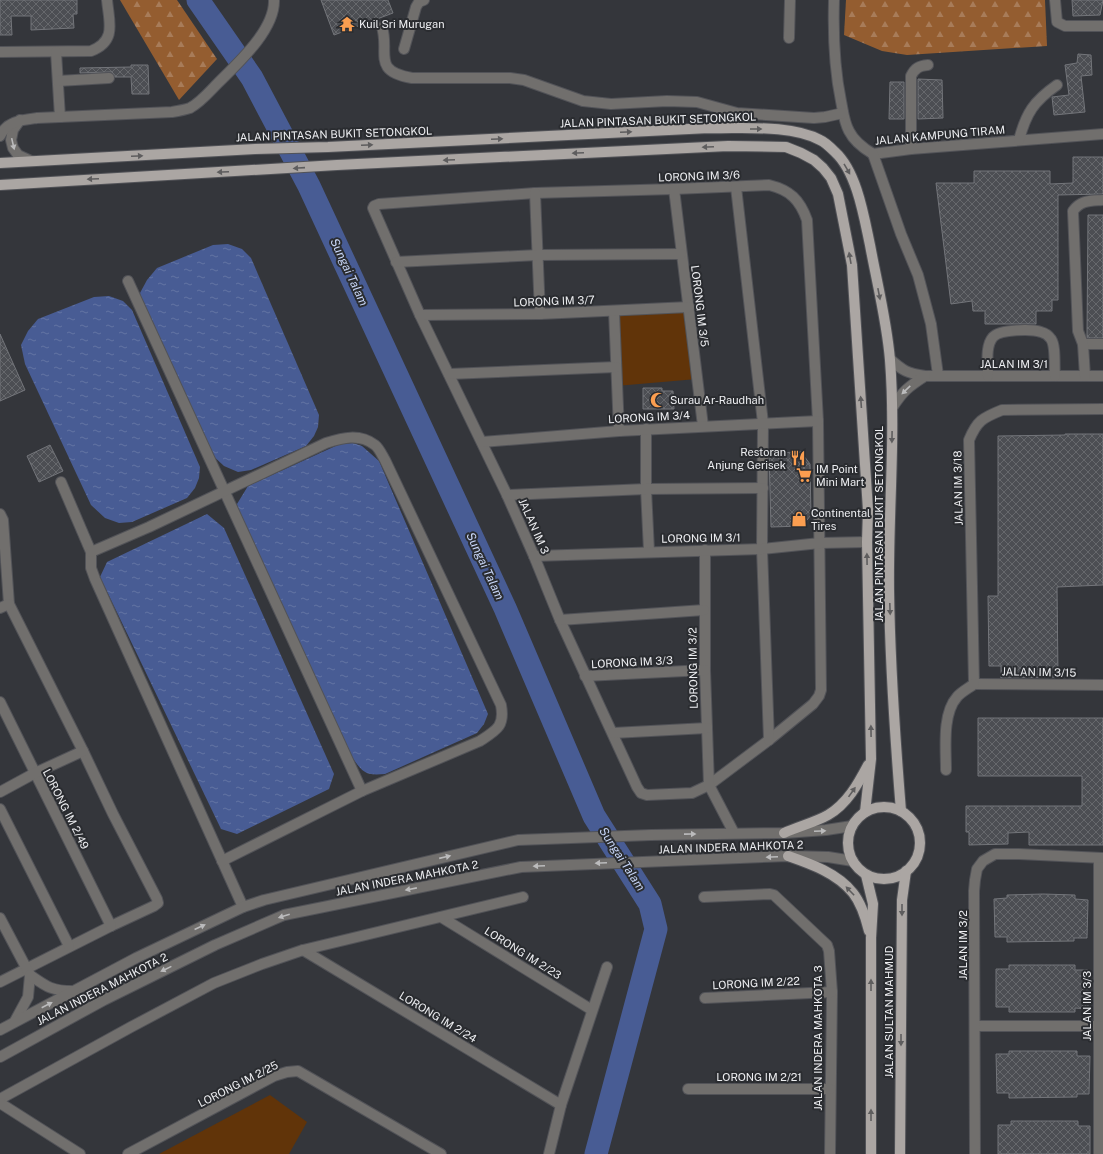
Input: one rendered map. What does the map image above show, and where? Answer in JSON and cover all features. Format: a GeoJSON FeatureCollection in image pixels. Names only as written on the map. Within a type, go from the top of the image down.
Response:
{"type":"FeatureCollection","features":[{"type":"Feature","properties":{"kind":"main road","name":"JALAN PINTASAN BUKIT SETONGKOL"},"geometry":{"type":"LineString","coordinates":[[0,163],[255,149],[328,147],[708,128],[771,129],[804,134],[821,140],[838,154],[849,172],[860,197],[886,330],[890,359],[892,408],[889,589],[901,811]]}},
{"type":"Feature","properties":{"kind":"main road","name":"JALAN PINTASAN BUKIT SETONGKOL"},"geometry":{"type":"LineString","coordinates":[[0,185],[337,165],[728,146],[786,147],[814,160],[831,178],[838,194],[852,265],[868,510],[867,542],[871,760],[865,812]]}},
{"type":"Feature","properties":{"kind":"main road"},"geometry":{"type":"LineString","coordinates":[[784,832],[828,815],[838,807],[847,799],[859,782],[871,760]]}},
{"type":"Feature","properties":{"kind":"main road"},"geometry":{"type":"LineString","coordinates":[[889,807],[901,811],[911,818],[917,828],[920,840],[919,851],[914,862],[906,871],[887,879],[876,878],[866,874],[853,862],[848,850],[848,837],[852,826],[865,812],[877,808],[889,807]]}},
{"type":"Feature","properties":{"kind":"main road"},"geometry":{"type":"LineString","coordinates":[[788,856],[811,864],[835,877],[854,894],[865,916],[872,938]]}},
{"type":"Feature","properties":{"kind":"main road","name":"JALAN SULTAN MAHMUD"},"geometry":{"type":"LineString","coordinates":[[900,1154],[902,900],[906,871]]}},
{"type":"Feature","properties":{"kind":"main road","name":"JALAN SULTAN MAHMUD"},"geometry":{"type":"LineString","coordinates":[[866,874],[873,904],[871,1154]]}},
{"type":"Feature","properties":{"kind":"street"},"geometry":{"type":"LineString","coordinates":[[0,52],[91,51],[104,44],[108,37],[110,29],[107,0]]}},
{"type":"Feature","properties":{"kind":"street"},"geometry":{"type":"LineString","coordinates":[[0,136],[7,126],[20,120],[181,111],[189,108],[199,102],[251,50],[261,36],[269,20],[274,0]]}},
{"type":"Feature","properties":{"kind":"street"},"geometry":{"type":"LineString","coordinates":[[404,49],[416,7],[419,2],[424,0]]}},
{"type":"Feature","properties":{"kind":"street"},"geometry":{"type":"LineString","coordinates":[[788,38],[790,0]]}},
{"type":"Feature","properties":{"kind":"street","name":"JALAN KAMPUNG TIRAM"},"geometry":{"type":"LineString","coordinates":[[834,0],[834,56],[843,113],[848,130],[854,138],[873,154],[911,149],[1103,134]]}},
{"type":"Feature","properties":{"kind":"street"},"geometry":{"type":"LineString","coordinates":[[1055,0],[1057,22],[1065,26],[1103,26]]}},
{"type":"Feature","properties":{"kind":"street"},"geometry":{"type":"LineString","coordinates":[[382,27],[384,36],[384,59],[389,69],[398,76],[412,78],[517,79],[534,83],[583,101],[611,104],[667,101],[697,102],[737,112],[814,118],[843,113]]}},
{"type":"Feature","properties":{"kind":"street"},"geometry":{"type":"LineString","coordinates":[[56,52],[60,117]]}},
{"type":"Feature","properties":{"kind":"street"},"geometry":{"type":"LineString","coordinates":[[911,149],[911,76],[913,71],[919,66],[928,65]]}},
{"type":"Feature","properties":{"kind":"street"},"geometry":{"type":"LineString","coordinates":[[58,81],[109,78]]}},
{"type":"Feature","properties":{"kind":"street"},"geometry":{"type":"LineString","coordinates":[[1019,140],[1028,112],[1045,93],[1057,85]]}},
{"type":"Feature","properties":{"kind":"street"},"geometry":{"type":"LineString","coordinates":[[20,120],[13,130],[11,140],[13,148],[18,155],[31,162]]}},
{"type":"Feature","properties":{"kind":"street"},"geometry":{"type":"LineString","coordinates":[[873,154],[901,234],[918,275],[931,324],[938,375]]}},
{"type":"Feature","properties":{"kind":"street","name":"LORONG IM 3/6"},"geometry":{"type":"LineString","coordinates":[[374,206],[379,204],[534,193],[769,185],[780,187],[795,197],[807,220],[818,421]]}},
{"type":"Feature","properties":{"kind":"street"},"geometry":{"type":"LineString","coordinates":[[736,187],[763,423],[762,549],[769,740]]}},
{"type":"Feature","properties":{"kind":"street","name":"LORONG IM 3/5"},"geometry":{"type":"LineString","coordinates":[[674,189],[703,426]]}},
{"type":"Feature","properties":{"kind":"street"},"geometry":{"type":"LineString","coordinates":[[534,193],[540,314]]}},
{"type":"Feature","properties":{"kind":"street"},"geometry":{"type":"LineString","coordinates":[[1085,376],[1083,344],[1077,325],[1073,211],[1078,205],[1086,201],[1103,200]]}},
{"type":"Feature","properties":{"kind":"street","name":"JALAN IM 3"},"geometry":{"type":"LineString","coordinates":[[374,206],[373,211],[420,315],[507,495],[560,620],[613,733],[636,787],[641,793],[647,795],[692,793],[709,785]]}},
{"type":"Feature","properties":{"kind":"street"},"geometry":{"type":"LineString","coordinates":[[396,262],[538,255],[682,254]]}},
{"type":"Feature","properties":{"kind":"street"},"geometry":{"type":"LineString","coordinates":[[128,281],[362,791]]}},
{"type":"Feature","properties":{"kind":"street","name":"LORONG IM 3/7"},"geometry":{"type":"LineString","coordinates":[[420,315],[540,314],[689,307]]}},
{"type":"Feature","properties":{"kind":"street"},"geometry":{"type":"LineString","coordinates":[[614,311],[619,431]]}},
{"type":"Feature","properties":{"kind":"street"},"geometry":{"type":"LineString","coordinates":[[988,376],[988,347],[993,337],[998,333],[1024,330],[1043,332],[1051,338],[1053,343],[1055,376]]}},
{"type":"Feature","properties":{"kind":"street"},"geometry":{"type":"LineString","coordinates":[[1083,344],[1103,344]]}},
{"type":"Feature","properties":{"kind":"street","name":"JALAN IM 3/1"},"geometry":{"type":"LineString","coordinates":[[890,359],[900,369],[909,373],[925,376],[1103,376]]}},
{"type":"Feature","properties":{"kind":"street"},"geometry":{"type":"LineString","coordinates":[[448,374],[616,367]]}},
{"type":"Feature","properties":{"kind":"street","name":"JALAN IM 3/1"},"geometry":{"type":"LineString","coordinates":[[892,408],[906,389],[925,376]]}},
{"type":"Feature","properties":{"kind":"street","name":"JALAN IM 3/18"},"geometry":{"type":"LineString","coordinates":[[974,684],[968,440],[975,426],[986,416],[1002,410],[1103,409]]}},
{"type":"Feature","properties":{"kind":"street"},"geometry":{"type":"LineString","coordinates":[[734,833],[709,785],[769,740],[813,704],[819,696],[821,690],[818,421]]}},
{"type":"Feature","properties":{"kind":"street","name":"LORONG IM 3/4"},"geometry":{"type":"LineString","coordinates":[[482,442],[646,429],[818,421]]}},
{"type":"Feature","properties":{"kind":"street"},"geometry":{"type":"LineString","coordinates":[[646,429],[646,489],[649,551]]}},
{"type":"Feature","properties":{"kind":"street"},"geometry":{"type":"LineString","coordinates":[[91,552],[149,527],[326,444],[345,437],[363,438],[376,445],[386,460],[501,705],[503,715],[498,729],[480,741],[362,791],[222,861]]}},
{"type":"Feature","properties":{"kind":"street"},"geometry":{"type":"LineString","coordinates":[[61,482],[91,552],[92,568],[95,579],[243,907]]}},
{"type":"Feature","properties":{"kind":"street"},"geometry":{"type":"LineString","coordinates":[[507,495],[646,489],[763,488]]}},
{"type":"Feature","properties":{"kind":"street"},"geometry":{"type":"LineString","coordinates":[[0,514],[3,520],[5,606],[83,751],[158,903],[69,946],[29,971],[0,982]]}},
{"type":"Feature","properties":{"kind":"street","name":"LORONG IM 3/1"},"geometry":{"type":"LineString","coordinates":[[534,556],[649,551],[762,549],[820,543],[867,542]]}},
{"type":"Feature","properties":{"kind":"street","name":"LORONG IM 3/2"},"geometry":{"type":"LineString","coordinates":[[705,550],[705,670],[709,785]]}},
{"type":"Feature","properties":{"kind":"street"},"geometry":{"type":"LineString","coordinates":[[560,620],[704,610]]}},
{"type":"Feature","properties":{"kind":"street","name":"LORONG IM 3/3"},"geometry":{"type":"LineString","coordinates":[[585,676],[705,670]]}},
{"type":"Feature","properties":{"kind":"street"},"geometry":{"type":"LineString","coordinates":[[946,770],[946,724],[951,708],[957,697],[974,684]]}},
{"type":"Feature","properties":{"kind":"street","name":"JALAN IM 3/15"},"geometry":{"type":"LineString","coordinates":[[974,684],[1103,685]]}},
{"type":"Feature","properties":{"kind":"street","name":"LORONG IM 2/49"},"geometry":{"type":"LineString","coordinates":[[0,702],[111,926]]}},
{"type":"Feature","properties":{"kind":"street"},"geometry":{"type":"LineString","coordinates":[[613,733],[707,728]]}},
{"type":"Feature","properties":{"kind":"street"},"geometry":{"type":"LineString","coordinates":[[0,792],[35,773],[83,751]]}},
{"type":"Feature","properties":{"kind":"street"},"geometry":{"type":"LineString","coordinates":[[0,809],[69,946]]}},
{"type":"Feature","properties":{"kind":"street","name":"JALAN INDERA MAHKOTA 2"},"geometry":{"type":"LineString","coordinates":[[0,1030],[136,958],[243,907],[264,900],[518,840],[784,832],[826,830],[852,826]]}},
{"type":"Feature","properties":{"kind":"street","name":"JALAN IM 3/2"},"geometry":{"type":"LineString","coordinates":[[975,1154],[975,880],[977,869],[983,861],[995,854],[1101,858]]}},
{"type":"Feature","properties":{"kind":"street","name":"JALAN INDERA MAHKOTA 2"},"geometry":{"type":"LineString","coordinates":[[0,1057],[104,1000],[215,945],[284,915],[521,867],[788,856],[828,857],[853,862]]}},
{"type":"Feature","properties":{"kind":"street","name":"JALAN IM 3/3"},"geometry":{"type":"LineString","coordinates":[[1099,1154],[1101,1040],[1099,1026],[1101,858]]}},
{"type":"Feature","properties":{"kind":"street","name":"JALAN INDERA MAHKOTA 3"},"geometry":{"type":"LineString","coordinates":[[704,897],[774,895],[827,945],[830,956],[832,992],[830,1154]]}},
{"type":"Feature","properties":{"kind":"street"},"geometry":{"type":"LineString","coordinates":[[0,1099],[131,1027],[214,984],[262,964],[303,950],[523,897]]}},
{"type":"Feature","properties":{"kind":"street","name":"LORONG IM 2/23"},"geometry":{"type":"LineString","coordinates":[[441,917],[592,1010]]}},
{"type":"Feature","properties":{"kind":"street"},"geometry":{"type":"LineString","coordinates":[[0,918],[29,971],[49,988],[60,991],[74,991]]}},
{"type":"Feature","properties":{"kind":"street","name":"LORONG IM 2/24"},"geometry":{"type":"LineString","coordinates":[[303,950],[561,1105]]}},
{"type":"Feature","properties":{"kind":"street"},"geometry":{"type":"LineString","coordinates":[[549,1154],[561,1105],[607,967]]}},
{"type":"Feature","properties":{"kind":"street"},"geometry":{"type":"LineString","coordinates":[[15,1022],[28,997],[29,971]]}},
{"type":"Feature","properties":{"kind":"street","name":"LORONG IM 2/22"},"geometry":{"type":"LineString","coordinates":[[705,998],[832,992]]}},
{"type":"Feature","properties":{"kind":"street"},"geometry":{"type":"LineString","coordinates":[[975,1026],[1099,1026]]}},
{"type":"Feature","properties":{"kind":"street","name":"LORONG IM 2/25"},"geometry":{"type":"LineString","coordinates":[[128,1154],[274,1076],[287,1072],[298,1071],[441,1154]]}},
{"type":"Feature","properties":{"kind":"street","name":"LORONG IM 2/21"},"geometry":{"type":"LineString","coordinates":[[688,1089],[830,1089]]}},
{"type":"Feature","properties":{"kind":"street"},"geometry":{"type":"LineString","coordinates":[[0,1103],[80,1154]]}},
{"type":"Feature","properties":{"kind":"green space"},"geometry":{"type":"Polygon","coordinates":[[[120,0],[177,0],[217,59],[179,100],[120,0]]]}},
{"type":"Feature","properties":{"kind":"green space"},"geometry":{"type":"Polygon","coordinates":[[[846,0],[1045,0],[1047,46],[907,55],[882,51],[844,35],[846,0]]]}},
{"type":"Feature","properties":{"kind":"shaded area"},"geometry":{"type":"Polygon","coordinates":[[[689,307],[697,379],[616,386],[614,311],[689,307]]]}},
{"type":"Feature","properties":{"kind":"shaded area"},"geometry":{"type":"Polygon","coordinates":[[[270,1095],[307,1122],[289,1154],[159,1154],[270,1095]]]}},
{"type":"Feature","properties":{"kind":"water"},"geometry":{"type":"Polygon","coordinates":[[[228,244],[242,249],[251,258],[319,415],[318,427],[314,436],[306,446],[251,470],[238,472],[224,466],[210,453],[144,313],[140,293],[147,280],[157,268],[213,245],[228,244]]]}},
{"type":"Feature","properties":{"kind":"water"},"geometry":{"type":"Polygon","coordinates":[[[109,296],[123,301],[132,310],[200,467],[199,478],[195,488],[187,498],[132,522],[119,523],[105,518],[91,505],[25,364],[21,345],[28,331],[38,319],[94,297],[109,296]]]}},
{"type":"Feature","properties":{"kind":"water"},"geometry":{"type":"Polygon","coordinates":[[[353,443],[362,446],[379,461],[488,714],[484,724],[477,733],[385,774],[365,772],[358,766],[351,756],[239,517],[237,504],[248,486],[340,444],[353,443]]]}},
{"type":"Feature","properties":{"kind":"water"},"geometry":{"type":"Polygon","coordinates":[[[207,514],[224,528],[334,774],[329,789],[237,834],[221,829],[100,577],[107,562],[207,514]]]}},
{"type":"Feature","properties":{"kind":"building"},"geometry":{"type":"Polygon","coordinates":[[[0,0],[77,0],[77,14],[73,14],[74,28],[31,30],[31,16],[11,16],[12,35],[0,35],[0,0]]]}},
{"type":"Feature","properties":{"kind":"building","name":"Kuil Sri Murugan"},"geometry":{"type":"Polygon","coordinates":[[[321,0],[388,0],[393,13],[334,35],[321,0]]]}},
{"type":"Feature","properties":{"kind":"building"},"geometry":{"type":"Polygon","coordinates":[[[1072,0],[1103,0],[1100,15],[1073,16],[1072,0]]]}},
{"type":"Feature","properties":{"kind":"building"},"geometry":{"type":"Polygon","coordinates":[[[1078,54],[1091,55],[1092,75],[1081,76],[1085,112],[1054,115],[1052,97],[1069,95],[1065,65],[1077,63],[1078,54]]]}},
{"type":"Feature","properties":{"kind":"building"},"geometry":{"type":"Polygon","coordinates":[[[131,65],[148,65],[149,94],[132,94],[131,77],[115,77],[112,72],[80,73],[80,68],[131,67],[131,65]]]}},
{"type":"Feature","properties":{"kind":"building"},"geometry":{"type":"Polygon","coordinates":[[[918,79],[942,80],[943,118],[918,119],[918,79]]]}},
{"type":"Feature","properties":{"kind":"building"},"geometry":{"type":"Polygon","coordinates":[[[890,82],[904,82],[904,119],[889,119],[890,82]]]}},
{"type":"Feature","properties":{"kind":"building"},"geometry":{"type":"Polygon","coordinates":[[[1073,157],[1103,157],[1103,194],[1058,195],[1058,300],[1052,300],[1052,311],[1036,311],[1036,324],[985,324],[985,311],[973,311],[972,301],[951,304],[936,183],[974,183],[974,171],[1050,171],[1050,184],[1073,183],[1073,157]]]}},
{"type":"Feature","properties":{"kind":"building"},"geometry":{"type":"Polygon","coordinates":[[[1088,215],[1103,215],[1103,338],[1087,338],[1088,215]]]}},
{"type":"Feature","properties":{"kind":"building"},"geometry":{"type":"Polygon","coordinates":[[[0,334],[25,390],[0,401],[0,334]]]}},
{"type":"Feature","properties":{"kind":"building","name":"Surau Ar-Raudhah"},"geometry":{"type":"Polygon","coordinates":[[[643,388],[662,388],[662,391],[673,391],[674,409],[643,409],[643,388]]]}},
{"type":"Feature","properties":{"kind":"building"},"geometry":{"type":"Polygon","coordinates":[[[1103,434],[1103,585],[1057,587],[1058,677],[1001,678],[1001,666],[989,666],[988,596],[998,596],[998,436],[1103,434]]]}},
{"type":"Feature","properties":{"kind":"building"},"geometry":{"type":"Polygon","coordinates":[[[50,445],[63,471],[39,482],[27,456],[50,445]]]}},
{"type":"Feature","properties":{"kind":"building"},"geometry":{"type":"Polygon","coordinates":[[[801,452],[810,464],[811,515],[802,526],[771,527],[769,453],[801,452]]]}},
{"type":"Feature","properties":{"kind":"building"},"geometry":{"type":"Polygon","coordinates":[[[978,718],[1103,718],[1103,845],[1029,845],[1029,832],[1008,833],[1008,844],[969,845],[969,832],[966,832],[966,806],[1082,806],[1082,776],[978,776],[978,718]]]}},
{"type":"Feature","properties":{"kind":"building"},"geometry":{"type":"Polygon","coordinates":[[[1007,895],[1075,895],[1075,899],[1088,900],[1087,938],[1074,938],[1074,941],[1007,942],[1007,937],[995,937],[994,899],[1007,898],[1007,895]]]}},
{"type":"Feature","properties":{"kind":"building"},"geometry":{"type":"Polygon","coordinates":[[[1009,965],[1075,965],[1075,970],[1088,970],[1088,1009],[1075,1008],[1075,1012],[1009,1012],[1009,1007],[996,1007],[996,969],[1009,969],[1009,965]]]}},
{"type":"Feature","properties":{"kind":"building"},"geometry":{"type":"Polygon","coordinates":[[[1009,1051],[1077,1051],[1077,1056],[1090,1056],[1089,1094],[1077,1094],[1077,1097],[1009,1098],[1009,1093],[997,1093],[996,1054],[1009,1054],[1009,1051]]]}},
{"type":"Feature","properties":{"kind":"building"},"geometry":{"type":"Polygon","coordinates":[[[1011,1121],[1078,1121],[1078,1126],[1090,1126],[1090,1154],[998,1154],[998,1125],[1011,1125],[1011,1121]]]}},
{"type":"Feature","properties":{"kind":"waterway","name":"Sungai Talam"},"geometry":{"type":"LineString","coordinates":[[198,0],[252,78],[309,186],[505,608],[594,816],[650,904],[656,929],[596,1154]]}},
{"type":"Feature","properties":{"kind":"place","name":"Kuil Sri Murugan"},"geometry":{"type":"Point","coordinates":[347,24]}},
{"type":"Feature","properties":{"kind":"place","name":"Surau Ar-Raudhah"},"geometry":{"type":"Point","coordinates":[658,400]}},
{"type":"Feature","properties":{"kind":"place","name":"Restoran Anjung Gerisek"},"geometry":{"type":"Point","coordinates":[798,458]}},
{"type":"Feature","properties":{"kind":"place","name":"IM Point Mini Mart"},"geometry":{"type":"Point","coordinates":[804,475]}},
{"type":"Feature","properties":{"kind":"place","name":"Continental Tires"},"geometry":{"type":"Point","coordinates":[799,519]}}]}
